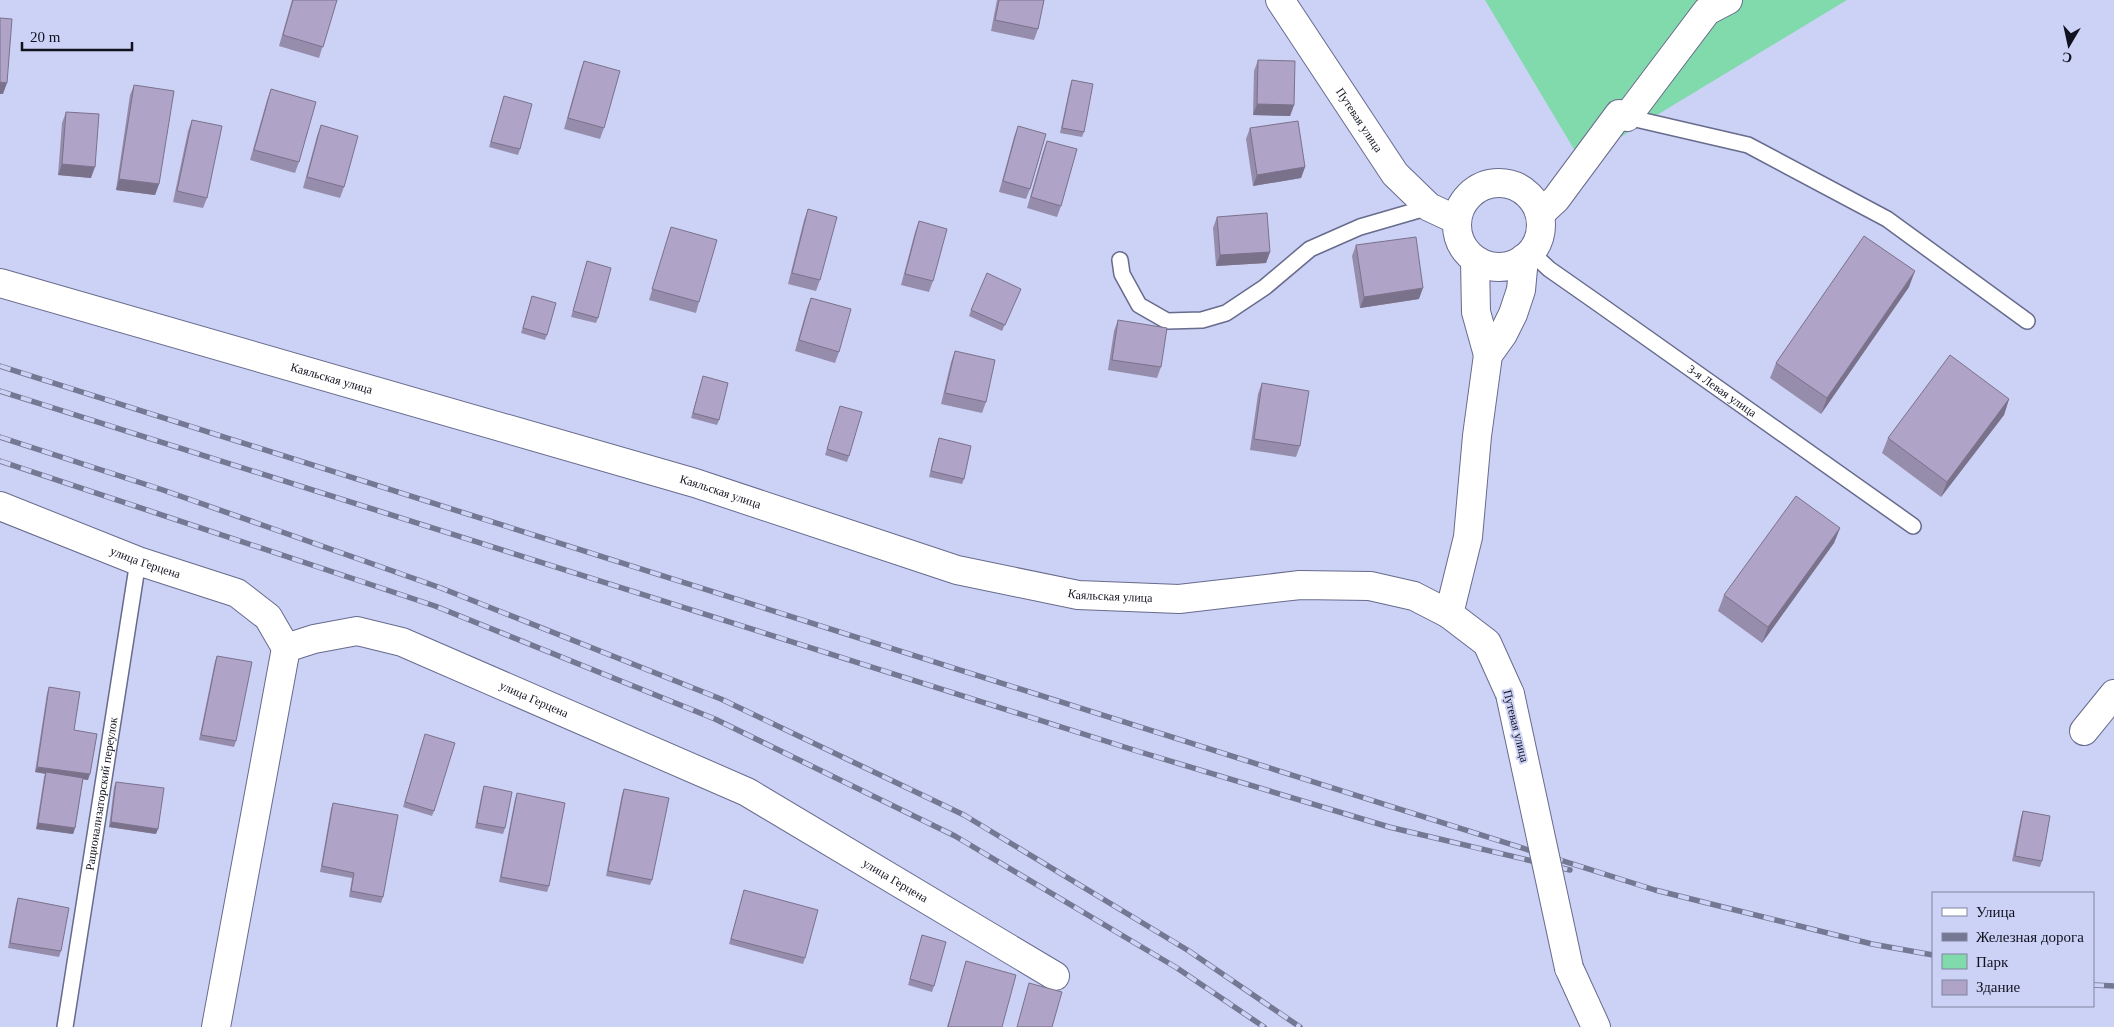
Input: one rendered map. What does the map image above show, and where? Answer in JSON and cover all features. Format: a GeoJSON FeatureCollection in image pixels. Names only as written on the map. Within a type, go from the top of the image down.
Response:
{"type":"FeatureCollection","features":[{"type":"Feature","properties":{"kind":"street","name":"Путевая улица"},"geometry":{"type":"LineString","coordinates":[[1280,0],[1395,174],[1429,207],[1457,220]]}},
{"type":"Feature","properties":{"kind":"street"},"geometry":{"type":"LineString","coordinates":[[1540,214],[1556,199],[1619,114],[1627,117],[1707,11],[1728,0]]}},
{"type":"Feature","properties":{"kind":"street"},"geometry":{"type":"LineString","coordinates":[[1488,355],[1503,334],[1513,314],[1521,290],[1528,256],[1541,234],[1540,214],[1530,196],[1513,185],[1493,183],[1474,190],[1460,206],[1457,220],[1456,226],[1462,246],[1475,261],[1495,268],[1516,264],[1528,256]]}},
{"type":"Feature","properties":{"kind":"street"},"geometry":{"type":"LineString","coordinates":[[1449,614],[1468,538],[1477,436],[1488,355],[1476,312],[1475,261]]}},
{"type":"Feature","properties":{"kind":"street","name":"Каяльская улица"},"geometry":{"type":"LineString","coordinates":[[0,283],[695,483],[957,570],[1088,596],[1180,599],[1300,585],[1370,586],[1414,596],[1449,614]]}},
{"type":"Feature","properties":{"kind":"street","name":"улица Герцена"},"geometry":{"type":"LineString","coordinates":[[0,506],[138,561],[237,593],[268,618],[286,648],[314,639],[357,631],[411,646],[747,792],[1055,976]]}},
{"type":"Feature","properties":{"kind":"street","name":"Путевая улица"},"geometry":{"type":"LineString","coordinates":[[1449,614],[1487,643],[1510,694],[1569,968],[1596,1027]]}},
{"type":"Feature","properties":{"kind":"street"},"geometry":{"type":"LineString","coordinates":[[216,1027],[286,648]]}},
{"type":"Feature","properties":{"kind":"street"},"geometry":{"type":"LineString","coordinates":[[2084,731],[2114,694]]}},
{"type":"Feature","properties":{"kind":"lane"},"geometry":{"type":"LineString","coordinates":[[1627,117],[1748,145],[1887,220],[2027,321]]}},
{"type":"Feature","properties":{"kind":"lane"},"geometry":{"type":"LineString","coordinates":[[1120,260],[1122,274],[1139,305],[1167,321],[1202,320],[1226,313],[1265,287],[1310,249],[1360,227],[1429,207]]}},
{"type":"Feature","properties":{"kind":"lane","name":"3-я Левая улица"},"geometry":{"type":"LineString","coordinates":[[1528,256],[1914,526]]}},
{"type":"Feature","properties":{"kind":"lane","name":"Рационализаторский переулок"},"geometry":{"type":"LineString","coordinates":[[65,1027],[138,561]]}},
{"type":"Feature","properties":{"kind":"green space"},"geometry":{"type":"Polygon","coordinates":[[[1485,0],[1847,0],[1581,161],[1485,0]]]}},
{"type":"Feature","properties":{"kind":"building"},"geometry":{"type":"Polygon","coordinates":[[[293,0],[337,0],[323,47],[283,35],[293,0]]]}},
{"type":"Feature","properties":{"kind":"building"},"geometry":{"type":"Polygon","coordinates":[[[999,0],[1044,0],[1038,29],[995,20],[999,0]]]}},
{"type":"Feature","properties":{"kind":"building"},"geometry":{"type":"Polygon","coordinates":[[[0,18],[12,19],[7,83],[0,82],[0,18]]]}},
{"type":"Feature","properties":{"kind":"building"},"geometry":{"type":"Polygon","coordinates":[[[1258,60],[1295,61],[1294,105],[1257,104],[1258,60]]]}},
{"type":"Feature","properties":{"kind":"building"},"geometry":{"type":"Polygon","coordinates":[[[584,61],[620,71],[604,128],[568,118],[584,61]]]}},
{"type":"Feature","properties":{"kind":"building"},"geometry":{"type":"Polygon","coordinates":[[[1072,80],[1093,84],[1084,132],[1062,128],[1072,80]]]}},
{"type":"Feature","properties":{"kind":"building"},"geometry":{"type":"Polygon","coordinates":[[[134,85],[174,91],[159,184],[119,179],[134,85]]]}},
{"type":"Feature","properties":{"kind":"building"},"geometry":{"type":"Polygon","coordinates":[[[271,89],[316,102],[299,162],[254,150],[271,89]]]}},
{"type":"Feature","properties":{"kind":"building"},"geometry":{"type":"Polygon","coordinates":[[[504,96],[532,104],[520,149],[491,142],[504,96]]]}},
{"type":"Feature","properties":{"kind":"building"},"geometry":{"type":"Polygon","coordinates":[[[66,112],[99,114],[95,167],[62,164],[66,112]]]}},
{"type":"Feature","properties":{"kind":"building"},"geometry":{"type":"Polygon","coordinates":[[[192,120],[222,126],[207,198],[177,191],[192,120]]]}},
{"type":"Feature","properties":{"kind":"building"},"geometry":{"type":"Polygon","coordinates":[[[1298,121],[1305,167],[1257,175],[1250,128],[1298,121]]]}},
{"type":"Feature","properties":{"kind":"building"},"geometry":{"type":"Polygon","coordinates":[[[321,125],[358,136],[344,187],[307,177],[321,125]]]}},
{"type":"Feature","properties":{"kind":"building"},"geometry":{"type":"Polygon","coordinates":[[[1018,126],[1046,134],[1030,189],[1003,181],[1018,126]]]}},
{"type":"Feature","properties":{"kind":"building"},"geometry":{"type":"Polygon","coordinates":[[[1047,141],[1077,149],[1061,206],[1031,197],[1047,141]]]}},
{"type":"Feature","properties":{"kind":"building"},"geometry":{"type":"Polygon","coordinates":[[[808,209],[837,217],[820,280],[792,273],[808,209]]]}},
{"type":"Feature","properties":{"kind":"building"},"geometry":{"type":"Polygon","coordinates":[[[1267,213],[1270,252],[1220,255],[1217,217],[1267,213]]]}},
{"type":"Feature","properties":{"kind":"building"},"geometry":{"type":"Polygon","coordinates":[[[919,221],[947,229],[933,281],[905,274],[919,221]]]}},
{"type":"Feature","properties":{"kind":"building"},"geometry":{"type":"Polygon","coordinates":[[[671,227],[717,240],[699,302],[652,289],[671,227]]]}},
{"type":"Feature","properties":{"kind":"building"},"geometry":{"type":"Polygon","coordinates":[[[1864,236],[1915,271],[1827,398],[1776,363],[1864,236]]]}},
{"type":"Feature","properties":{"kind":"building"},"geometry":{"type":"Polygon","coordinates":[[[1416,237],[1423,288],[1364,297],[1356,245],[1416,237]]]}},
{"type":"Feature","properties":{"kind":"building"},"geometry":{"type":"Polygon","coordinates":[[[587,261],[611,268],[598,318],[573,311],[587,261]]]}},
{"type":"Feature","properties":{"kind":"building"},"geometry":{"type":"Polygon","coordinates":[[[987,273],[1021,289],[1005,325],[971,310],[987,273]]]}},
{"type":"Feature","properties":{"kind":"building"},"geometry":{"type":"Polygon","coordinates":[[[532,296],[556,303],[547,335],[523,328],[532,296]]]}},
{"type":"Feature","properties":{"kind":"building"},"geometry":{"type":"Polygon","coordinates":[[[811,298],[851,309],[839,352],[799,340],[811,298]]]}},
{"type":"Feature","properties":{"kind":"building"},"geometry":{"type":"Polygon","coordinates":[[[1118,320],[1167,328],[1161,367],[1112,360],[1118,320]]]}},
{"type":"Feature","properties":{"kind":"building"},"geometry":{"type":"Polygon","coordinates":[[[955,351],[995,360],[986,402],[945,393],[955,351]]]}},
{"type":"Feature","properties":{"kind":"building"},"geometry":{"type":"Polygon","coordinates":[[[1950,355],[2009,399],[1947,482],[1888,438],[1950,355]]]}},
{"type":"Feature","properties":{"kind":"building"},"geometry":{"type":"Polygon","coordinates":[[[703,376],[728,383],[719,420],[693,413],[703,376]]]}},
{"type":"Feature","properties":{"kind":"building"},"geometry":{"type":"Polygon","coordinates":[[[1262,383],[1309,391],[1300,446],[1254,439],[1262,383]]]}},
{"type":"Feature","properties":{"kind":"building"},"geometry":{"type":"Polygon","coordinates":[[[840,406],[862,412],[849,456],[827,449],[840,406]]]}},
{"type":"Feature","properties":{"kind":"building"},"geometry":{"type":"Polygon","coordinates":[[[939,438],[971,446],[964,479],[931,471],[939,438]]]}},
{"type":"Feature","properties":{"kind":"building"},"geometry":{"type":"Polygon","coordinates":[[[1796,496],[1840,528],[1768,627],[1724,595],[1796,496]]]}},
{"type":"Feature","properties":{"kind":"building"},"geometry":{"type":"Polygon","coordinates":[[[217,656],[252,662],[236,741],[201,735],[217,656]]]}},
{"type":"Feature","properties":{"kind":"building"},"geometry":{"type":"Polygon","coordinates":[[[49,687],[80,692],[74,730],[97,734],[90,774],[37,767],[49,687]]]}},
{"type":"Feature","properties":{"kind":"building"},"geometry":{"type":"Polygon","coordinates":[[[425,734],[455,743],[434,811],[405,802],[425,734]]]}},
{"type":"Feature","properties":{"kind":"building"},"geometry":{"type":"Polygon","coordinates":[[[46,772],[83,778],[75,828],[38,823],[46,772]]]}},
{"type":"Feature","properties":{"kind":"building"},"geometry":{"type":"Polygon","coordinates":[[[116,782],[164,788],[158,829],[111,822],[116,782]]]}},
{"type":"Feature","properties":{"kind":"building"},"geometry":{"type":"Polygon","coordinates":[[[484,786],[512,792],[505,828],[477,823],[484,786]]]}},
{"type":"Feature","properties":{"kind":"building"},"geometry":{"type":"Polygon","coordinates":[[[624,789],[669,798],[652,880],[608,871],[624,789]]]}},
{"type":"Feature","properties":{"kind":"building"},"geometry":{"type":"Polygon","coordinates":[[[517,793],[565,803],[549,886],[501,877],[517,793]]]}},
{"type":"Feature","properties":{"kind":"building"},"geometry":{"type":"Polygon","coordinates":[[[333,803],[398,815],[383,897],[351,891],[354,873],[322,866],[333,803]]]}},
{"type":"Feature","properties":{"kind":"building"},"geometry":{"type":"Polygon","coordinates":[[[2023,811],[2050,816],[2042,861],[2015,856],[2023,811]]]}},
{"type":"Feature","properties":{"kind":"building"},"geometry":{"type":"Polygon","coordinates":[[[744,890],[818,910],[805,958],[731,939],[744,890]]]}},
{"type":"Feature","properties":{"kind":"building"},"geometry":{"type":"Polygon","coordinates":[[[18,898],[69,908],[61,951],[10,943],[18,898]]]}},
{"type":"Feature","properties":{"kind":"building"},"geometry":{"type":"Polygon","coordinates":[[[922,935],[946,942],[934,986],[910,979],[922,935]]]}},
{"type":"Feature","properties":{"kind":"building"},"geometry":{"type":"Polygon","coordinates":[[[966,961],[1016,975],[1002,1027],[948,1027],[966,961]]]}},
{"type":"Feature","properties":{"kind":"building"},"geometry":{"type":"Polygon","coordinates":[[[1029,983],[1062,992],[1052,1027],[1017,1027],[1029,983]]]}},
{"type":"Feature","properties":{"kind":"railway"},"geometry":{"type":"LineString","coordinates":[[0,366],[1655,890],[1872,944],[1932,955]]}},
{"type":"Feature","properties":{"kind":"railway"},"geometry":{"type":"LineString","coordinates":[[0,391],[1137,751],[1389,827],[1570,870]]}},
{"type":"Feature","properties":{"kind":"railway"},"geometry":{"type":"LineString","coordinates":[[0,437],[163,490],[441,588],[721,699],[964,815],[1189,951],[1300,1027]]}},
{"type":"Feature","properties":{"kind":"railway"},"geometry":{"type":"LineString","coordinates":[[0,461],[435,606],[715,719],[955,836],[1177,968],[1264,1027]]}},
{"type":"Feature","properties":{"kind":"railway"},"geometry":{"type":"LineString","coordinates":[[2094,985],[2114,986]]}}]}
